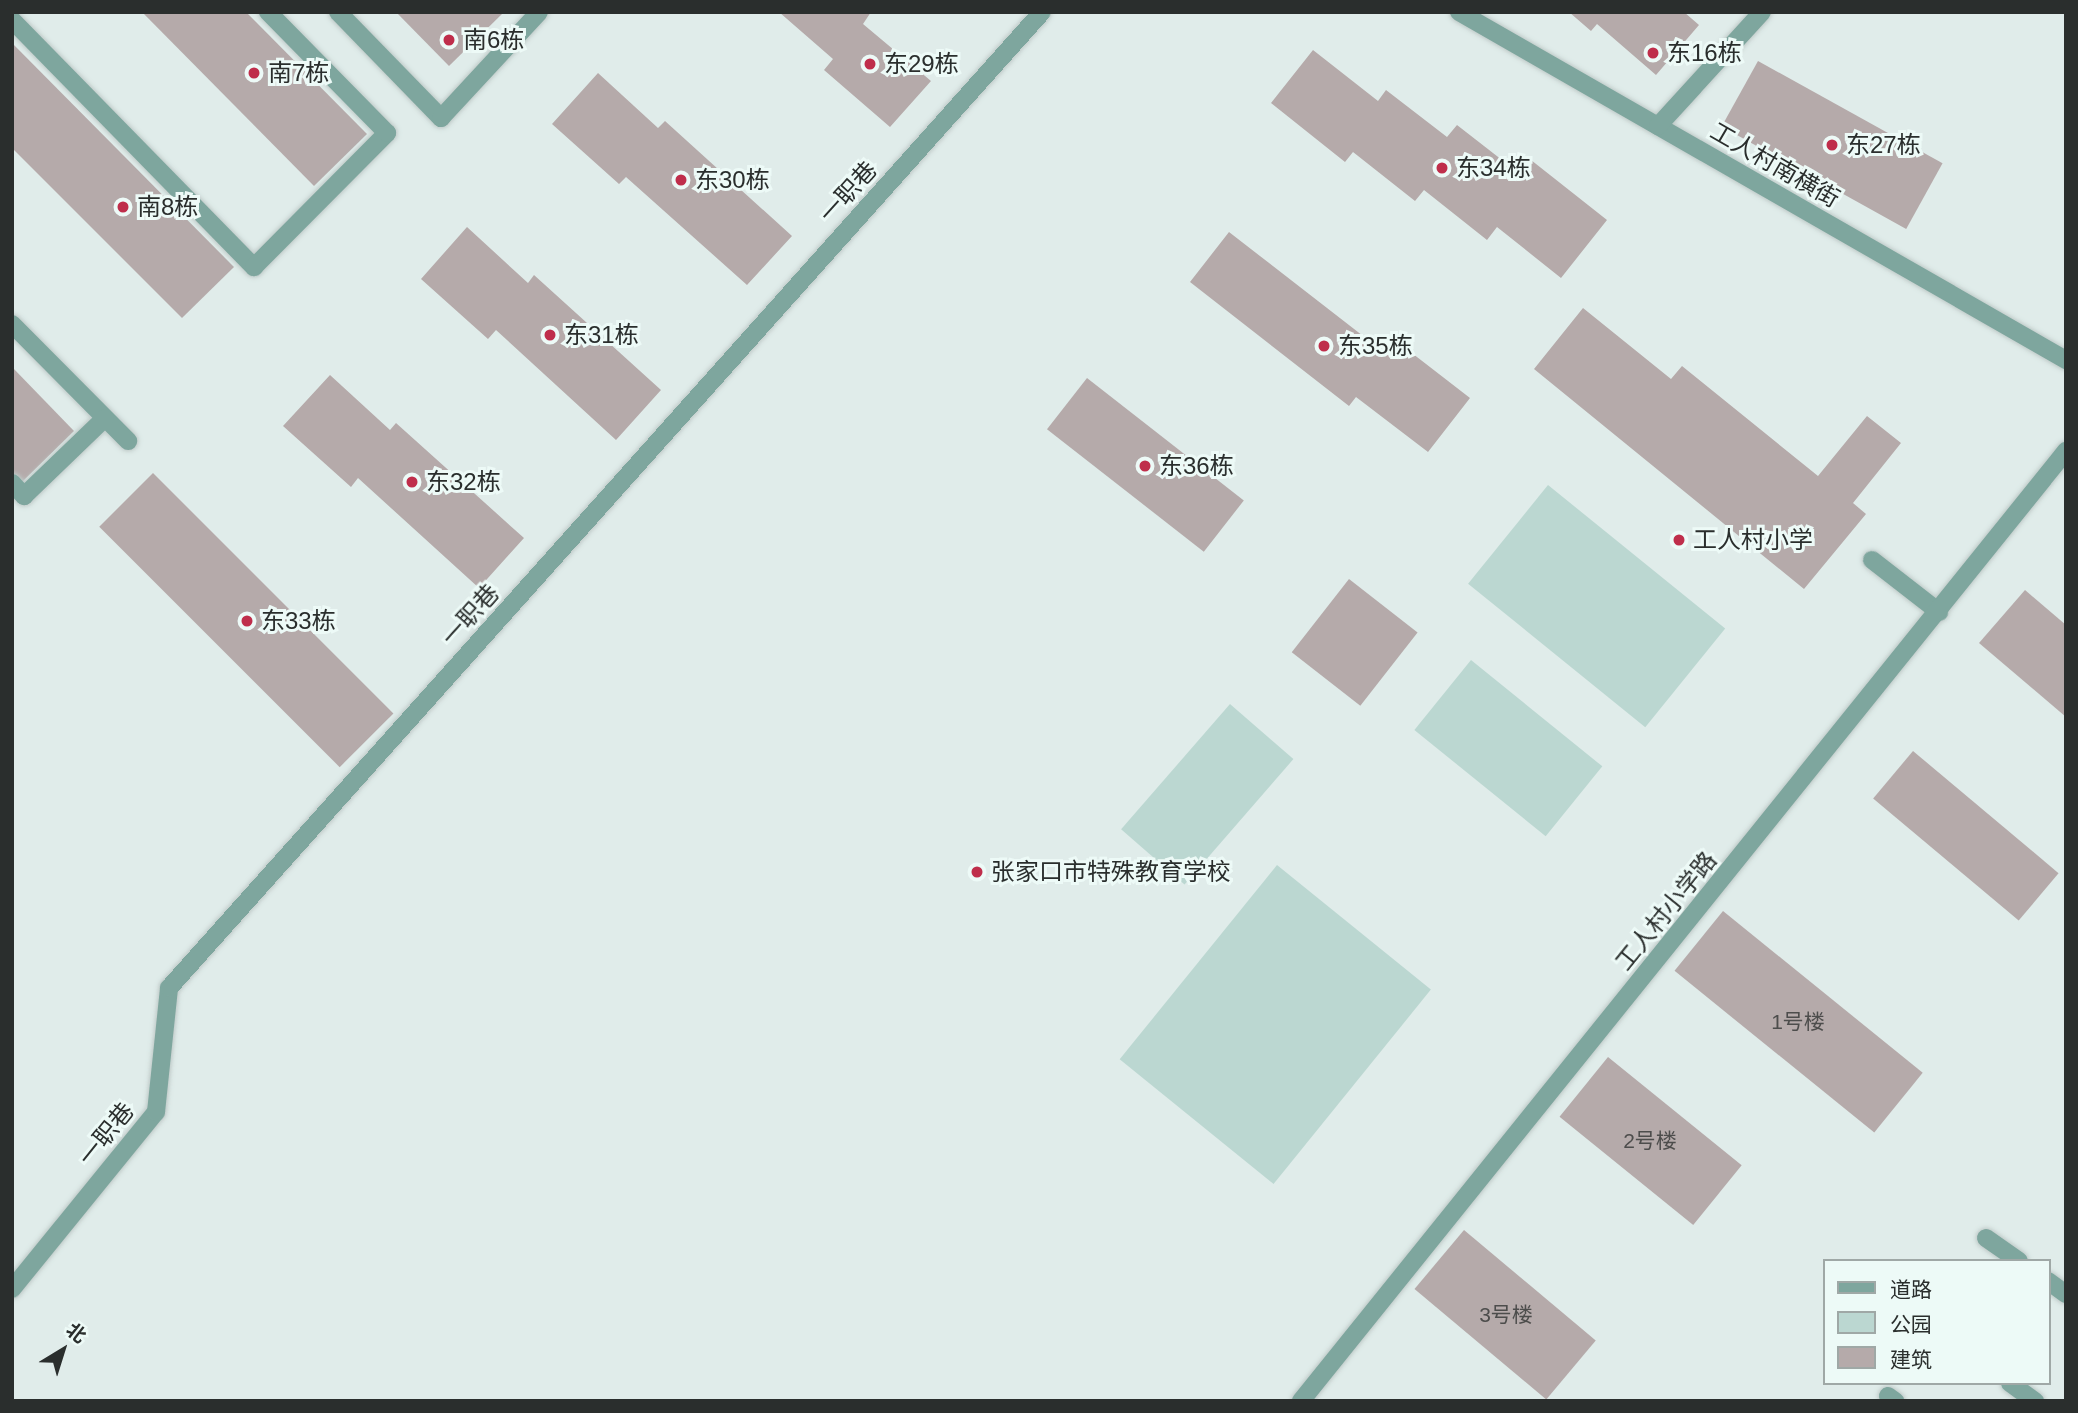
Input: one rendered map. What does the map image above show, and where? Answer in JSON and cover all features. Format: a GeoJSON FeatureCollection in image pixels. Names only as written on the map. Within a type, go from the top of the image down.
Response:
{"type":"FeatureCollection","features":[{"type":"Feature","properties":{"kind":"street"},"geometry":{"type":"LineString","coordinates":[[12,20],[254,267],[387,132],[268,12]]}},
{"type":"Feature","properties":{"kind":"street"},"geometry":{"type":"LineString","coordinates":[[338,12],[441,118],[528,16]]}},
{"type":"Feature","properties":{"kind":"street","name":"一职巷"},"geometry":{"type":"LineString","coordinates":[[12,1289],[156,1112],[169,988],[1042,12]]}},
{"type":"Feature","properties":{"kind":"street","name":"工人村南横街"},"geometry":{"type":"LineString","coordinates":[[1460,12],[2066,360]]}},
{"type":"Feature","properties":{"kind":"street"},"geometry":{"type":"LineString","coordinates":[[1658,126],[1762,12]]}},
{"type":"Feature","properties":{"kind":"street"},"geometry":{"type":"LineString","coordinates":[[12,324],[128,441]]}},
{"type":"Feature","properties":{"kind":"street"},"geometry":{"type":"LineString","coordinates":[[12,483],[24,496],[105,418]]}},
{"type":"Feature","properties":{"kind":"street","name":"工人村小学路"},"geometry":{"type":"LineString","coordinates":[[1301,1401],[2066,451]]}},
{"type":"Feature","properties":{"kind":"street"},"geometry":{"type":"LineString","coordinates":[[1872,560],[1939,612]]}},
{"type":"Feature","properties":{"kind":"street"},"geometry":{"type":"LineString","coordinates":[[1986,1238],[2016,1259]]}},
{"type":"Feature","properties":{"kind":"street"},"geometry":{"type":"LineString","coordinates":[[2050,1282],[2066,1294]]}},
{"type":"Feature","properties":{"kind":"street"},"geometry":{"type":"LineString","coordinates":[[2013,1385],[2035,1401]]}},
{"type":"Feature","properties":{"kind":"green space"},"geometry":{"type":"Polygon","coordinates":[[[1548,485],[1725,628],[1645,727],[1468,584],[1548,485]]]}},
{"type":"Feature","properties":{"kind":"green space"},"geometry":{"type":"Polygon","coordinates":[[[1471,660],[1602,766],[1546,836],[1414,730],[1471,660]]]}},
{"type":"Feature","properties":{"kind":"green space"},"geometry":{"type":"Polygon","coordinates":[[[1230,704],[1293,759],[1184,884],[1121,829],[1230,704]]]}},
{"type":"Feature","properties":{"kind":"green space"},"geometry":{"type":"Polygon","coordinates":[[[1277,865],[1431,990],[1274,1184],[1120,1059],[1277,865]]]}},
{"type":"Feature","properties":{"kind":"building","name":"南7栋"},"geometry":{"type":"Polygon","coordinates":[[[142,12],[246,12],[367,134],[314,186],[142,12]]]}},
{"type":"Feature","properties":{"kind":"building","name":"南6栋"},"geometry":{"type":"Polygon","coordinates":[[[396,12],[500,12],[502,14],[449,66],[396,12]]]}},
{"type":"Feature","properties":{"kind":"building","name":"东29栋"},"geometry":{"type":"Polygon","coordinates":[[[779,12],[871,12],[863,24],[931,81],[890,127],[824,70],[833,59],[779,12]]]}},
{"type":"Feature","properties":{"kind":"building","name":"东16栋"},"geometry":{"type":"Polygon","coordinates":[[[1569,12],[1684,12],[1699,25],[1656,75],[1597,24],[1591,31],[1569,12]]]}},
{"type":"Feature","properties":{"kind":"building","name":"南8栋"},"geometry":{"type":"Polygon","coordinates":[[[12,43],[234,267],[182,318],[12,148],[12,43]]]}},
{"type":"Feature","properties":{"kind":"building","name":"东34栋"},"geometry":{"type":"Polygon","coordinates":[[[1313,50],[1378,101],[1386,90],[1447,137],[1457,125],[1520,174],[1531,160],[1607,220],[1561,278],[1497,227],[1487,240],[1424,190],[1415,201],[1353,152],[1345,162],[1271,103],[1313,50]]]}},
{"type":"Feature","properties":{"kind":"building","name":"东27栋"},"geometry":{"type":"Polygon","coordinates":[[[1758,61],[1943,163],[1906,229],[1722,127],[1758,61]]]}},
{"type":"Feature","properties":{"kind":"building","name":"东30栋"},"geometry":{"type":"Polygon","coordinates":[[[598,73],[658,128],[665,121],[792,236],[747,285],[626,177],[619,184],[552,124],[598,73]]]}},
{"type":"Feature","properties":{"kind":"building","name":"东31栋"},"geometry":{"type":"Polygon","coordinates":[[[467,227],[528,283],[534,275],[661,390],[616,440],[496,330],[488,339],[421,279],[467,227]]]}},
{"type":"Feature","properties":{"kind":"building","name":"东35栋"},"geometry":{"type":"Polygon","coordinates":[[[1229,232],[1385,353],[1395,340],[1470,398],[1428,452],[1356,397],[1349,406],[1190,282],[1229,232]]]}},
{"type":"Feature","properties":{"kind":"building"},"geometry":{"type":"Polygon","coordinates":[[[1583,308],[1671,379],[1682,366],[1818,476],[1867,416],[1901,443],[1853,503],[1866,514],[1804,589],[1534,369],[1583,308]]]}},
{"type":"Feature","properties":{"kind":"building"},"geometry":{"type":"Polygon","coordinates":[[[12,367],[74,431],[21,483],[12,474],[12,367]]]}},
{"type":"Feature","properties":{"kind":"building","name":"东32栋"},"geometry":{"type":"Polygon","coordinates":[[[330,375],[390,430],[396,423],[524,538],[479,588],[358,478],[351,487],[283,426],[330,375]]]}},
{"type":"Feature","properties":{"kind":"building","name":"东36栋"},"geometry":{"type":"Polygon","coordinates":[[[1087,378],[1244,501],[1204,552],[1047,429],[1087,378]]]}},
{"type":"Feature","properties":{"kind":"building","name":"东33栋"},"geometry":{"type":"Polygon","coordinates":[[[153,473],[393,713],[340,767],[99,527],[153,473]]]}},
{"type":"Feature","properties":{"kind":"building"},"geometry":{"type":"Polygon","coordinates":[[[1349,579],[1418,633],[1360,706],[1292,652],[1349,579]]]}},
{"type":"Feature","properties":{"kind":"building"},"geometry":{"type":"Polygon","coordinates":[[[2025,590],[2066,625],[2066,717],[1979,643],[2025,590]]]}},
{"type":"Feature","properties":{"kind":"building"},"geometry":{"type":"Polygon","coordinates":[[[1913,751],[2059,873],[2019,921],[1873,798],[1913,751]]]}},
{"type":"Feature","properties":{"kind":"building"},"geometry":{"type":"Polygon","coordinates":[[[1723,911],[1923,1073],[1874,1133],[1675,971],[1723,911]]]}},
{"type":"Feature","properties":{"kind":"building"},"geometry":{"type":"Polygon","coordinates":[[[1608,1057],[1742,1165],[1693,1225],[1560,1117],[1608,1057]]]}},
{"type":"Feature","properties":{"kind":"building"},"geometry":{"type":"Polygon","coordinates":[[[1464,1230],[1596,1341],[1546,1400],[1415,1289],[1464,1230]]]}},
{"type":"Feature","properties":{"kind":"place","name":"南6栋"},"geometry":{"type":"Point","coordinates":[449,40]}},
{"type":"Feature","properties":{"kind":"place","name":"东16栋"},"geometry":{"type":"Point","coordinates":[1653,53]}},
{"type":"Feature","properties":{"kind":"place","name":"东29栋"},"geometry":{"type":"Point","coordinates":[870,64]}},
{"type":"Feature","properties":{"kind":"place","name":"南7栋"},"geometry":{"type":"Point","coordinates":[254,73]}},
{"type":"Feature","properties":{"kind":"place","name":"东27栋"},"geometry":{"type":"Point","coordinates":[1832,145]}},
{"type":"Feature","properties":{"kind":"place","name":"东34栋"},"geometry":{"type":"Point","coordinates":[1442,168]}},
{"type":"Feature","properties":{"kind":"place","name":"东30栋"},"geometry":{"type":"Point","coordinates":[681,180]}},
{"type":"Feature","properties":{"kind":"place","name":"南8栋"},"geometry":{"type":"Point","coordinates":[123,207]}},
{"type":"Feature","properties":{"kind":"place","name":"东31栋"},"geometry":{"type":"Point","coordinates":[550,335]}},
{"type":"Feature","properties":{"kind":"place","name":"东35栋"},"geometry":{"type":"Point","coordinates":[1324,346]}},
{"type":"Feature","properties":{"kind":"place","name":"东36栋"},"geometry":{"type":"Point","coordinates":[1145,466]}},
{"type":"Feature","properties":{"kind":"place","name":"东32栋"},"geometry":{"type":"Point","coordinates":[412,482]}},
{"type":"Feature","properties":{"kind":"place","name":"工人村小学"},"geometry":{"type":"Point","coordinates":[1679,540]}},
{"type":"Feature","properties":{"kind":"place","name":"东33栋"},"geometry":{"type":"Point","coordinates":[247,621]}},
{"type":"Feature","properties":{"kind":"place","name":"张家口市特殊教育学校"},"geometry":{"type":"Point","coordinates":[977,872]}}]}
